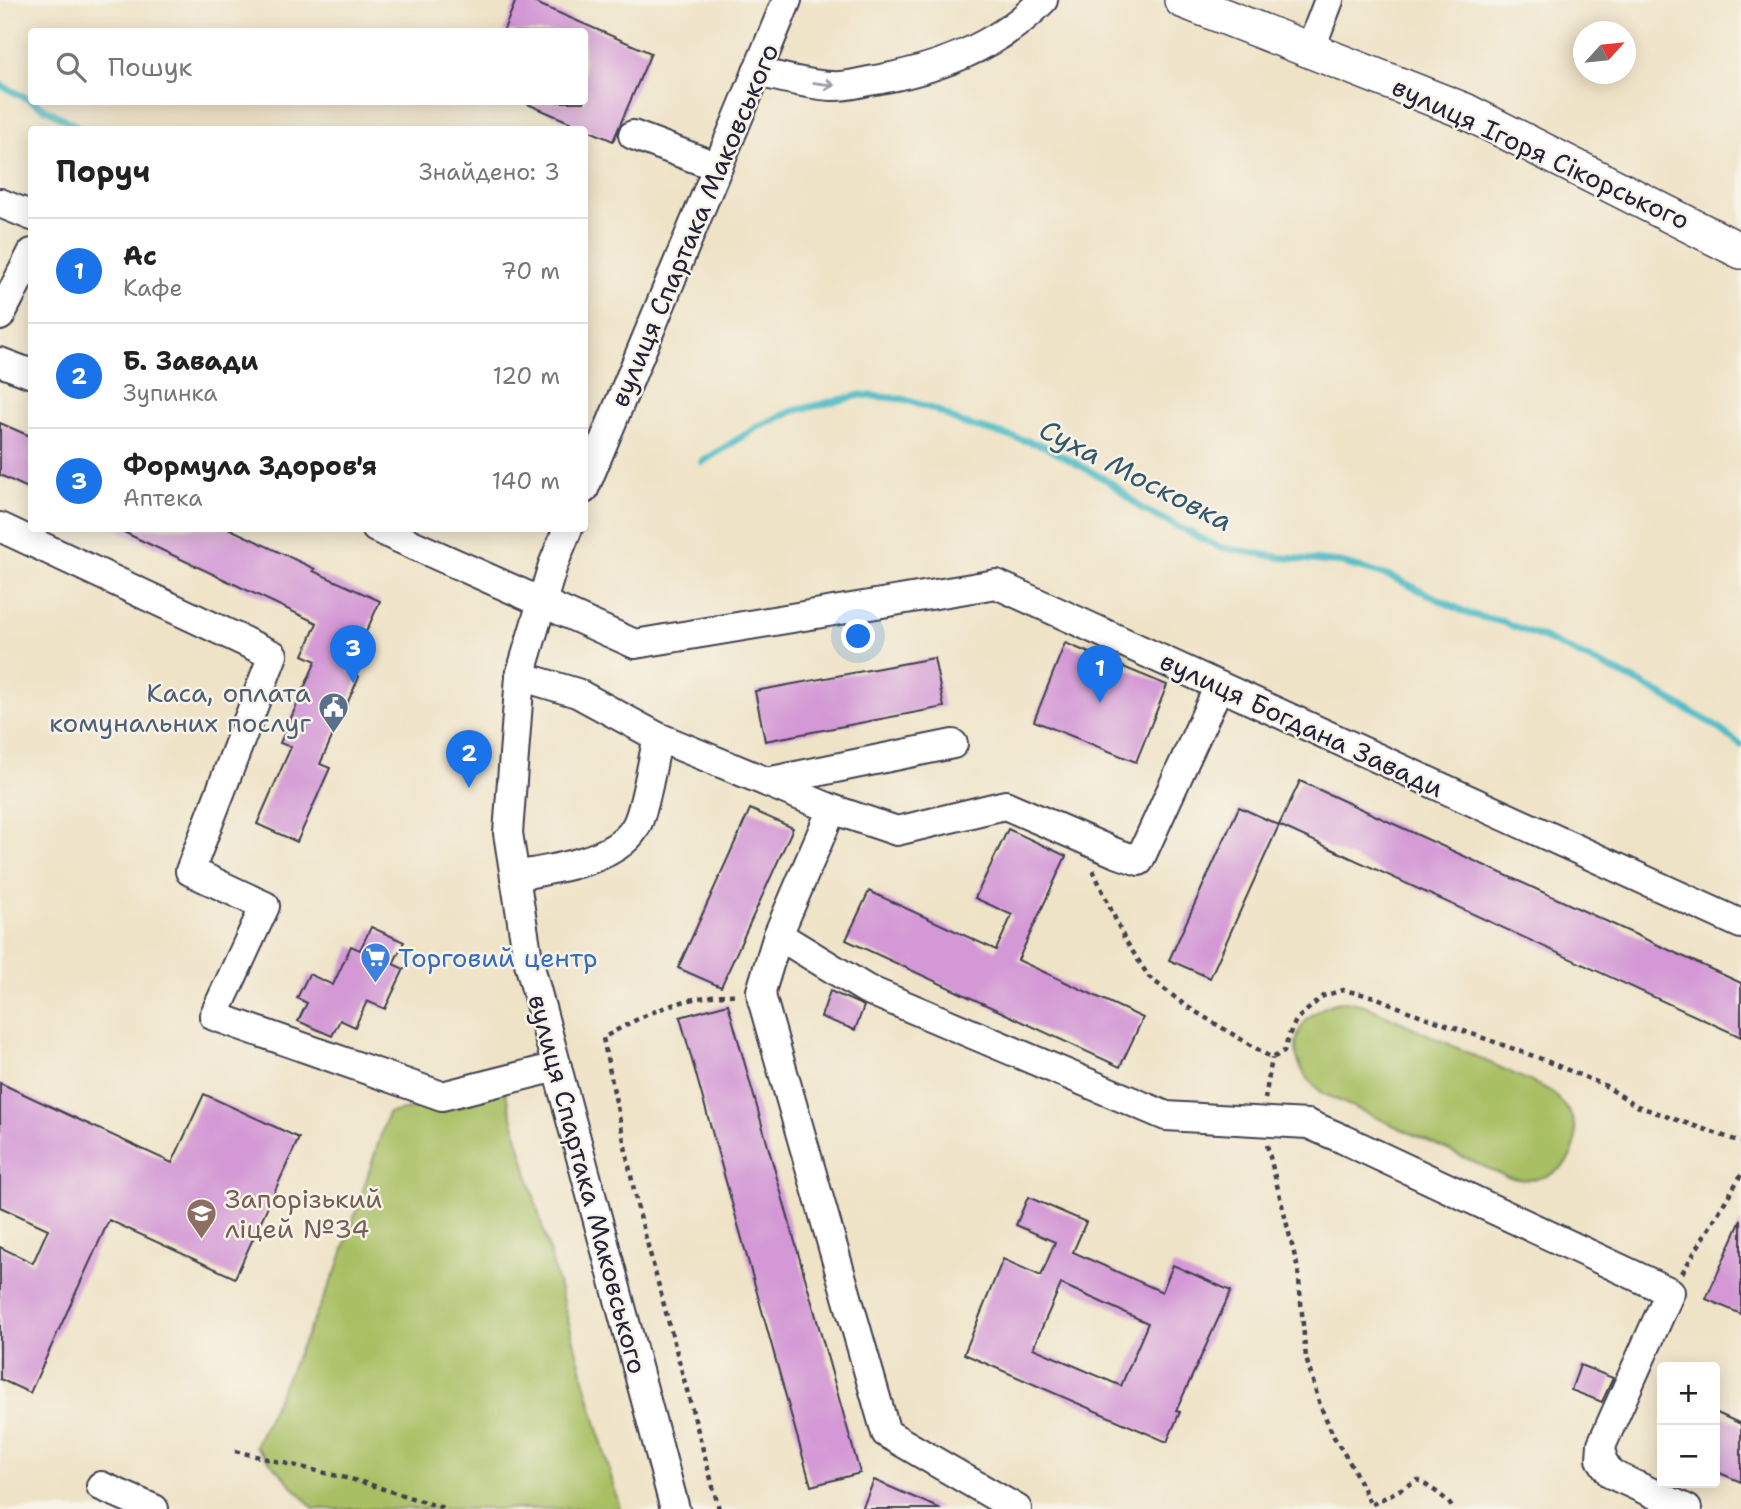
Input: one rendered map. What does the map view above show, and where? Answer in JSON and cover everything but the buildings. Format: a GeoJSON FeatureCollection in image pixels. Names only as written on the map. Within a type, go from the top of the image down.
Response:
{"type":"FeatureCollection","features":[{"type":"Feature","properties":{"kind":"main road","name":"вулиця Ігоря Сікорського"},"geometry":{"type":"LineString","coordinates":[[1182,0],[1465,111],[1741,251]]}},
{"type":"Feature","properties":{"kind":"street","name":"вулиця Спартака Маковського"},"geometry":{"type":"LineString","coordinates":[[588,479],[787,0]]}},
{"type":"Feature","properties":{"kind":"street"},"geometry":{"type":"LineString","coordinates":[[757,72],[833,87],[889,78],[958,58],[992,41],[1044,0]]}},
{"type":"Feature","properties":{"kind":"street"},"geometry":{"type":"LineString","coordinates":[[1310,50],[1329,0]]}},
{"type":"Feature","properties":{"kind":"street"},"geometry":{"type":"LineString","coordinates":[[633,135],[718,167]]}},
{"type":"Feature","properties":{"kind":"street"},"geometry":{"type":"LineString","coordinates":[[0,203],[28,214]]}},
{"type":"Feature","properties":{"kind":"street"},"geometry":{"type":"LineString","coordinates":[[0,316],[28,261]]}},
{"type":"Feature","properties":{"kind":"street"},"geometry":{"type":"LineString","coordinates":[[0,362],[28,372]]}},
{"type":"Feature","properties":{"kind":"street"},"geometry":{"type":"LineString","coordinates":[[0,527],[273,655],[190,871],[265,906],[215,1016],[442,1096],[557,1067]]}},
{"type":"Feature","properties":{"kind":"street","name":"вулиця Богдана Завади"},"geometry":{"type":"LineString","coordinates":[[385,532],[635,645],[996,584],[1741,924]]}},
{"type":"Feature","properties":{"kind":"street","name":"вулиця Спартака Маковського"},"geometry":{"type":"LineString","coordinates":[[567,532],[541,602],[520,676],[508,833],[528,959],[675,1509]]}},
{"type":"Feature","properties":{"kind":"street"},"geometry":{"type":"LineString","coordinates":[[520,676],[577,693],[658,737],[832,809],[897,831],[1005,805],[1116,853],[1139,860],[1219,685]]}},
{"type":"Feature","properties":{"kind":"street"},"geometry":{"type":"LineString","coordinates":[[515,876],[606,854],[626,841],[638,822],[658,737]]}},
{"type":"Feature","properties":{"kind":"street"},"geometry":{"type":"LineString","coordinates":[[767,782],[953,744]]}},
{"type":"Feature","properties":{"kind":"street"},"geometry":{"type":"LineString","coordinates":[[832,809],[778,935],[761,991],[762,999],[886,1433],[1017,1509]]}},
{"type":"Feature","properties":{"kind":"street"},"geometry":{"type":"LineString","coordinates":[[778,935],[866,989],[1166,1116],[1308,1125],[1671,1292],[1602,1444],[1601,1459],[1611,1474],[1687,1509]]}},
{"type":"Feature","properties":{"kind":"street"},"geometry":{"type":"LineString","coordinates":[[102,1486],[154,1509]]}},
{"type":"Feature","properties":{"kind":"path"},"geometry":{"type":"LineString","coordinates":[[1272,1058],[1261,1122],[1298,1269],[1307,1358],[1320,1405],[1371,1507],[1418,1480],[1452,1505],[1452,1509]]}},
{"type":"Feature","properties":{"kind":"path"},"geometry":{"type":"LineString","coordinates":[[1671,1292],[1741,1175]]}},
{"type":"Feature","properties":{"kind":"path"},"geometry":{"type":"LineString","coordinates":[[234,1451],[358,1480],[447,1509]]}},
{"type":"Feature","properties":{"kind":"green space"},"geometry":{"type":"Polygon","coordinates":[[[1345,1001],[1364,1005],[1547,1089],[1564,1104],[1573,1121],[1576,1138],[1572,1153],[1563,1166],[1548,1175],[1530,1179],[1507,1177],[1324,1094],[1310,1081],[1301,1067],[1296,1052],[1297,1038],[1302,1026],[1312,1015],[1326,1006],[1345,1001]]]}},
{"type":"Feature","properties":{"kind":"green space"},"geometry":{"type":"Polygon","coordinates":[[[505,1091],[620,1509],[314,1509],[255,1446],[338,1267],[388,1113],[505,1091]]]}},
{"type":"Feature","properties":{"kind":"waterway"},"geometry":{"type":"LineString","coordinates":[[0,85],[28,99]]}},
{"type":"Feature","properties":{"kind":"waterway"},"geometry":{"type":"LineString","coordinates":[[38,105],[77,126]]}},
{"type":"Feature","properties":{"kind":"waterway","name":"Суха Московка"},"geometry":{"type":"LineString","coordinates":[[702,462],[759,426],[793,411],[861,395],[903,399],[936,410],[961,423],[1042,445],[1110,482],[1142,509],[1219,547],[1278,557],[1342,563],[1392,577],[1469,614],[1503,622],[1544,638],[1642,684],[1711,723],[1741,745]]}},
{"type":"Feature","properties":{"kind":"place","name":"Формула Здоров'я"},"geometry":{"type":"Point","coordinates":[353,683]}},
{"type":"Feature","properties":{"kind":"place","name":"Ас"},"geometry":{"type":"Point","coordinates":[1100,703]}},
{"type":"Feature","properties":{"kind":"place","name":"Каса, оплата комунальних послуг"},"geometry":{"type":"Point","coordinates":[334,734]}},
{"type":"Feature","properties":{"kind":"place","name":"Б. Завади"},"geometry":{"type":"Point","coordinates":[469,788]}},
{"type":"Feature","properties":{"kind":"place","name":"Торговий центр"},"geometry":{"type":"Point","coordinates":[375,984]}},
{"type":"Feature","properties":{"kind":"place","name":"Запорізький ліцей №34"},"geometry":{"type":"Point","coordinates":[202,1240]}}]}
